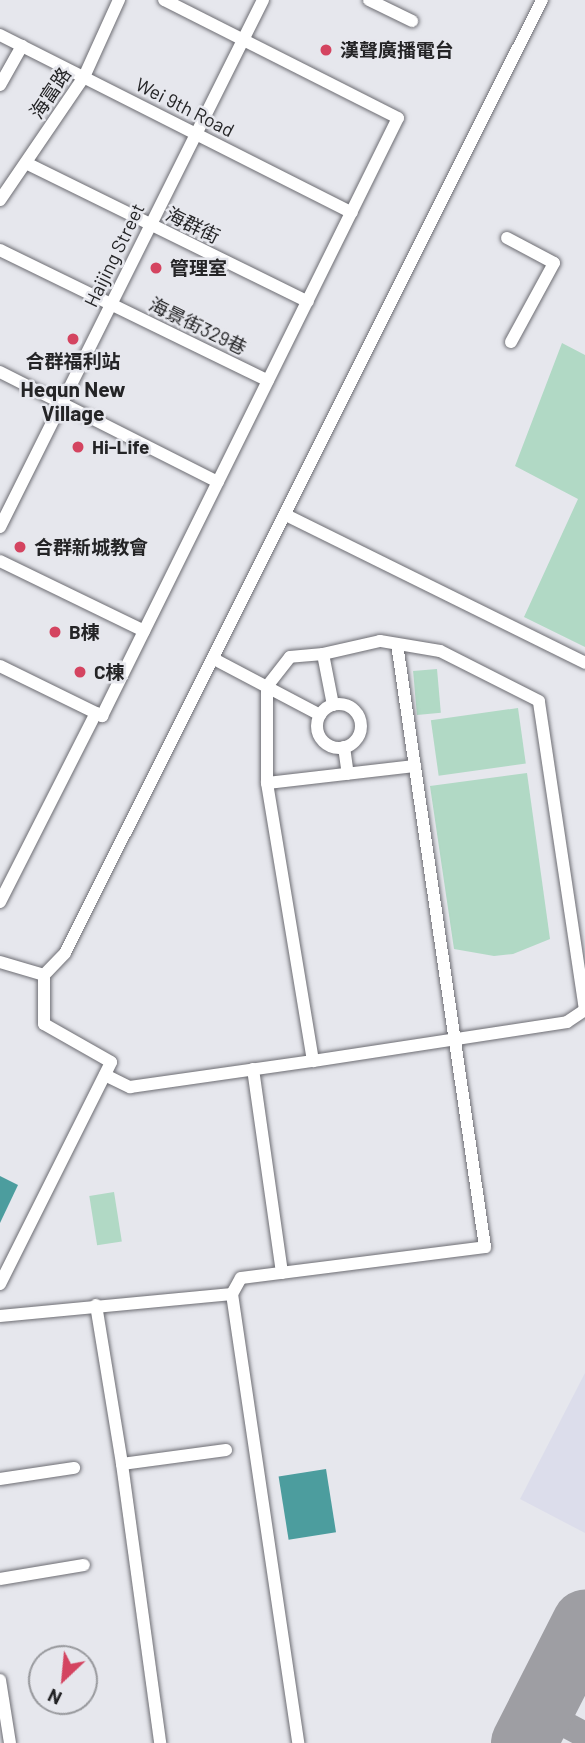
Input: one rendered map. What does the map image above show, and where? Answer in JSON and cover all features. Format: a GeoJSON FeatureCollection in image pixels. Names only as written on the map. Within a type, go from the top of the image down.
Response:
{"type":"FeatureCollection","features":[{"type":"Feature","properties":{"kind":"street","name":"海富路"},"geometry":{"type":"LineString","coordinates":[[0,200],[84,77],[119,0]]}},
{"type":"Feature","properties":{"kind":"street"},"geometry":{"type":"LineString","coordinates":[[0,902],[144,631],[398,118],[164,0]]}},
{"type":"Feature","properties":{"kind":"street","name":"Haijing Street"},"geometry":{"type":"LineString","coordinates":[[0,527],[263,0]]}},
{"type":"Feature","properties":{"kind":"street"},"geometry":{"type":"LineString","coordinates":[[369,0],[412,21]]}},
{"type":"Feature","properties":{"kind":"street"},"geometry":{"type":"LineString","coordinates":[[0,1284],[111,1062],[44,1024],[44,975],[65,953],[542,0]]}},
{"type":"Feature","properties":{"kind":"street","name":"Wei 9th Road"},"geometry":{"type":"LineString","coordinates":[[0,35],[352,213]]}},
{"type":"Feature","properties":{"kind":"street"},"geometry":{"type":"LineString","coordinates":[[0,85],[22,46]]}},
{"type":"Feature","properties":{"kind":"street","name":"海群街"},"geometry":{"type":"LineString","coordinates":[[26,163],[308,302]]}},
{"type":"Feature","properties":{"kind":"street"},"geometry":{"type":"LineString","coordinates":[[507,238],[554,263],[511,342]]}},
{"type":"Feature","properties":{"kind":"street","name":"海景街329巷"},"geometry":{"type":"LineString","coordinates":[[0,250],[268,381]]}},
{"type":"Feature","properties":{"kind":"street"},"geometry":{"type":"LineString","coordinates":[[0,372],[218,482]]}},
{"type":"Feature","properties":{"kind":"street"},"geometry":{"type":"LineString","coordinates":[[286,515],[585,663]]}},
{"type":"Feature","properties":{"kind":"street"},"geometry":{"type":"LineString","coordinates":[[0,561],[144,631]]}},
{"type":"Feature","properties":{"kind":"street"},"geometry":{"type":"LineString","coordinates":[[105,1075],[130,1087],[313,1061],[567,1022],[584,1010],[539,701],[440,651],[380,641],[323,654],[290,657],[267,686],[267,783],[313,1061]]}},
{"type":"Feature","properties":{"kind":"street"},"geometry":{"type":"LineString","coordinates":[[298,1743],[232,1294],[241,1278],[485,1247],[397,644]]}},
{"type":"Feature","properties":{"kind":"street"},"geometry":{"type":"LineString","coordinates":[[323,654],[333,705]]}},
{"type":"Feature","properties":{"kind":"street"},"geometry":{"type":"LineString","coordinates":[[214,659],[320,715]]}},
{"type":"Feature","properties":{"kind":"street"},"geometry":{"type":"LineString","coordinates":[[0,666],[99,714]]}},
{"type":"Feature","properties":{"kind":"street"},"geometry":{"type":"LineString","coordinates":[[333,705],[352,709],[360,721],[359,734],[344,747],[337,748],[324,742],[317,729],[320,715],[333,705]]}},
{"type":"Feature","properties":{"kind":"street"},"geometry":{"type":"LineString","coordinates":[[344,747],[348,774]]}},
{"type":"Feature","properties":{"kind":"street"},"geometry":{"type":"LineString","coordinates":[[267,783],[415,766]]}},
{"type":"Feature","properties":{"kind":"street"},"geometry":{"type":"LineString","coordinates":[[0,962],[44,975]]}},
{"type":"Feature","properties":{"kind":"street"},"geometry":{"type":"LineString","coordinates":[[253,1069],[282,1273]]}},
{"type":"Feature","properties":{"kind":"street"},"geometry":{"type":"LineString","coordinates":[[0,1316],[232,1294]]}},
{"type":"Feature","properties":{"kind":"street"},"geometry":{"type":"LineString","coordinates":[[96,1306],[122,1464],[160,1743]]}},
{"type":"Feature","properties":{"kind":"street"},"geometry":{"type":"LineString","coordinates":[[122,1464],[226,1450]]}},
{"type":"Feature","properties":{"kind":"street"},"geometry":{"type":"LineString","coordinates":[[0,1479],[74,1468]]}},
{"type":"Feature","properties":{"kind":"street"},"geometry":{"type":"LineString","coordinates":[[0,1578],[84,1565]]}},
{"type":"Feature","properties":{"kind":"street"},"geometry":{"type":"LineString","coordinates":[[0,1680],[10,1743]]}},
{"type":"Feature","properties":{"kind":"shaded area"},"geometry":{"type":"Polygon","coordinates":[[[585,1373],[585,1533],[520,1499],[585,1373]]]}},
{"type":"Feature","properties":{"kind":"green space"},"geometry":{"type":"Polygon","coordinates":[[[562,343],[585,355],[585,647],[524,617],[578,499],[515,466],[562,343]]]}},
{"type":"Feature","properties":{"kind":"green space"},"geometry":{"type":"Polygon","coordinates":[[[437,669],[441,713],[417,715],[413,671],[437,669]]]}},
{"type":"Feature","properties":{"kind":"green space"},"geometry":{"type":"Polygon","coordinates":[[[518,708],[526,763],[439,776],[431,720],[518,708]]]}},
{"type":"Feature","properties":{"kind":"green space"},"geometry":{"type":"Polygon","coordinates":[[[527,773],[550,939],[513,954],[494,956],[454,949],[430,786],[527,773]]]}},
{"type":"Feature","properties":{"kind":"green space"},"geometry":{"type":"Polygon","coordinates":[[[114,1192],[122,1241],[97,1245],[89,1196],[114,1192]]]}},
{"type":"Feature","properties":{"kind":"water"},"geometry":{"type":"Polygon","coordinates":[[[0,1176],[18,1185],[0,1223],[0,1176]]]}},
{"type":"Feature","properties":{"kind":"water"},"geometry":{"type":"Polygon","coordinates":[[[326,1469],[336,1532],[289,1540],[279,1477],[326,1469]]]}},
{"type":"Feature","properties":{"kind":"taxiway"},"geometry":{"type":"LineString","coordinates":[[540,1711],[585,1735]]}},
{"type":"Feature","properties":{"kind":"runway"},"geometry":{"type":"LineString","coordinates":[[524,1743],[585,1623]]}},
{"type":"Feature","properties":{"kind":"place","name":"漢聲廣播電台"},"geometry":{"type":"Point","coordinates":[326,50]}},
{"type":"Feature","properties":{"kind":"place","name":"管理室"},"geometry":{"type":"Point","coordinates":[156,268]}},
{"type":"Feature","properties":{"kind":"place","name":"合群福利站"},"geometry":{"type":"Point","coordinates":[73,339]}},
{"type":"Feature","properties":{"kind":"place","name":"Hi-Life"},"geometry":{"type":"Point","coordinates":[78,447]}},
{"type":"Feature","properties":{"kind":"place","name":"合群新城教會"},"geometry":{"type":"Point","coordinates":[20,547]}},
{"type":"Feature","properties":{"kind":"place","name":"B棟"},"geometry":{"type":"Point","coordinates":[55,632]}},
{"type":"Feature","properties":{"kind":"place","name":"C棟"},"geometry":{"type":"Point","coordinates":[80,672]}},
{"type":"Feature","properties":{"kind":"district","name":"Hequn New Village"},"geometry":{"type":"Point","coordinates":[73,401]}}]}
